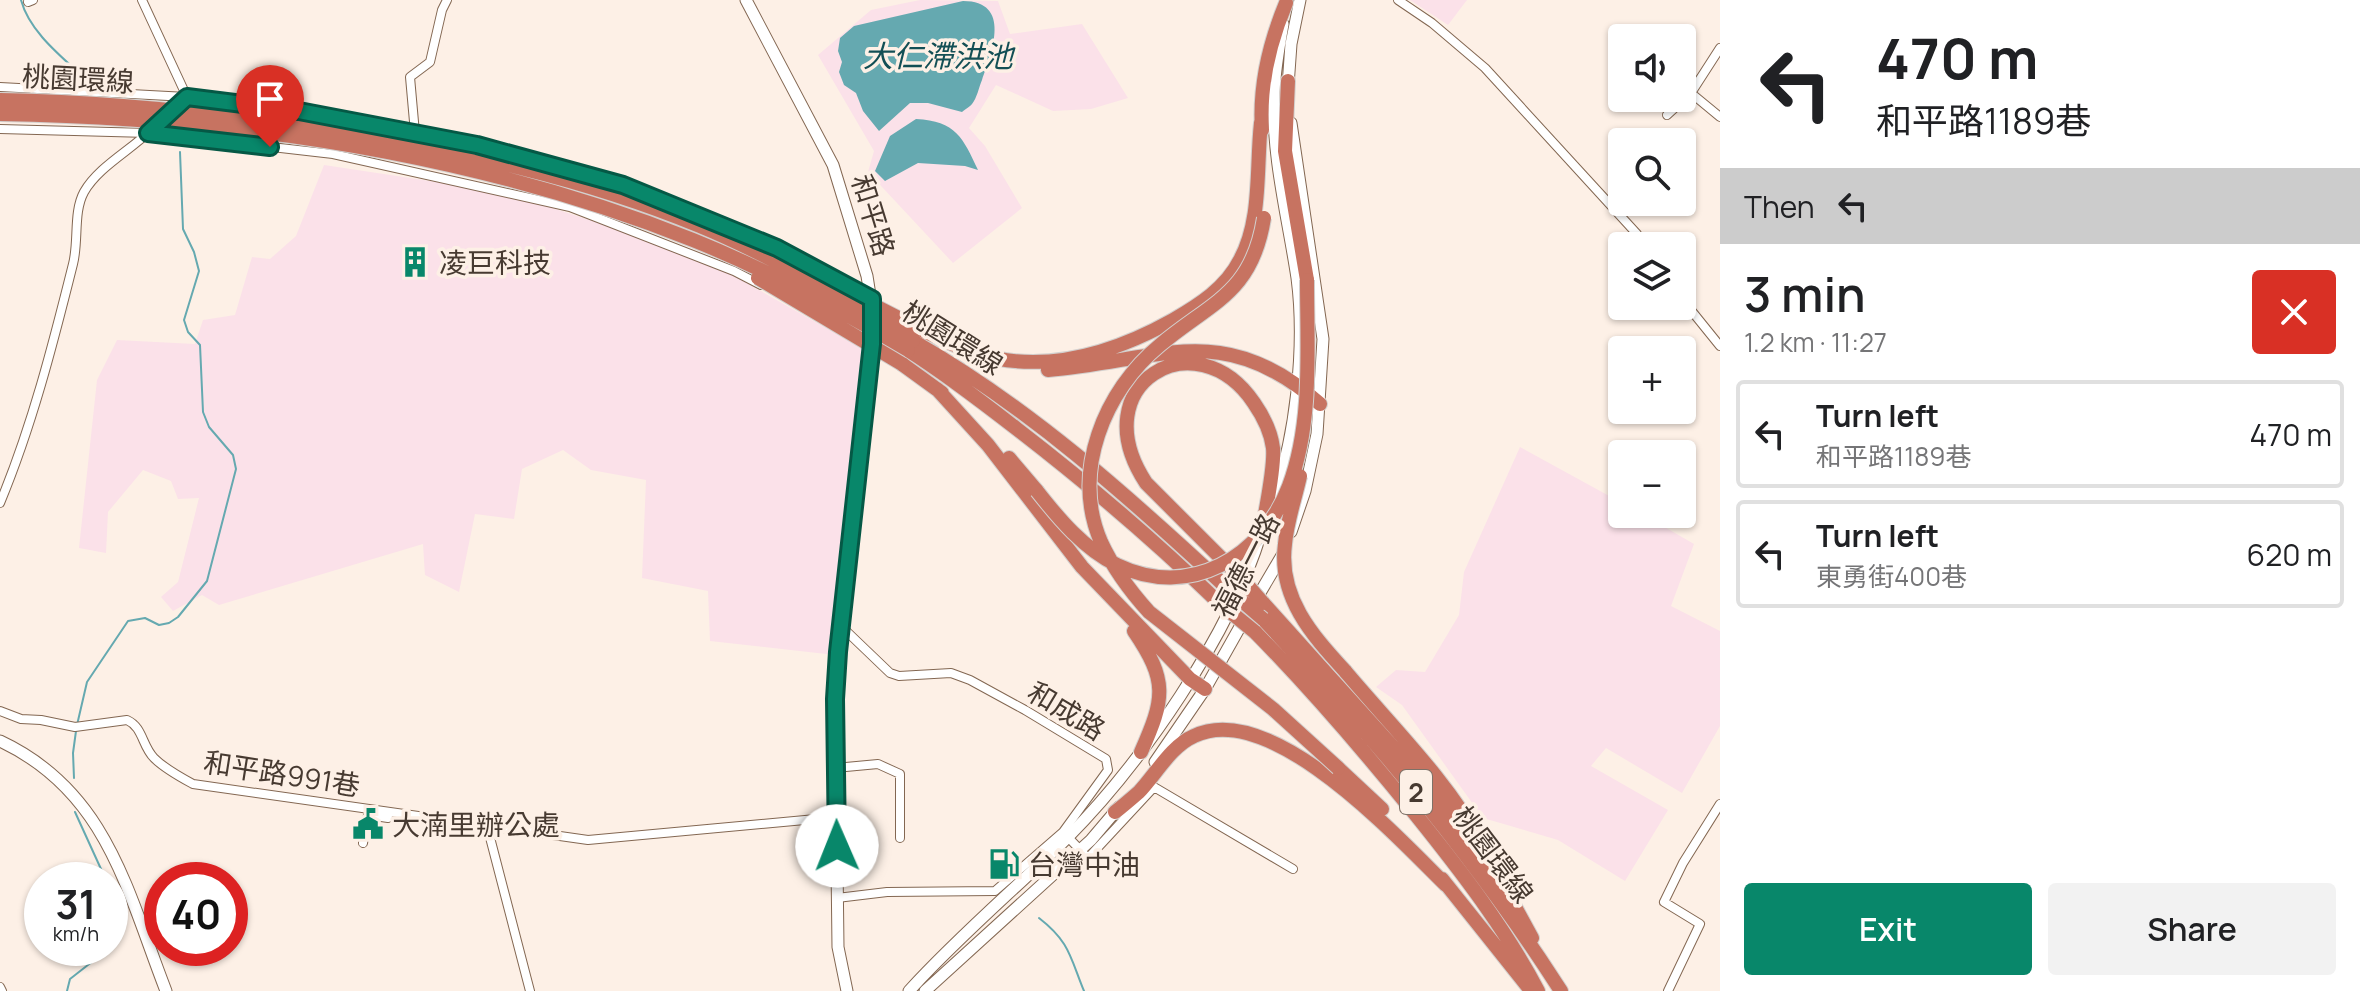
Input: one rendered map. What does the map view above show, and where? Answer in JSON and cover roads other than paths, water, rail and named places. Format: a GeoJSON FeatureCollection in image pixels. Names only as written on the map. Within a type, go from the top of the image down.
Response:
{"type":"FeatureCollection","features":[{"type":"Feature","properties":{"kind":"highway"},"geometry":{"type":"LineString","coordinates":[[911,346],[1043,362],[1118,347],[1185,313],[1219,288],[1231,276],[1247,246],[1255,210],[1265,68],[1272,36],[1291,1]]}},
{"type":"Feature","properties":{"kind":"highway"},"geometry":{"type":"LineString","coordinates":[[1288,81],[1284,133],[1314,324],[1315,362],[1308,438],[1284,548],[1292,601],[1304,622],[1466,816],[1557,985]]}},
{"type":"Feature","properties":{"kind":"highway","name":"桃園環線"},"geometry":{"type":"LineString","coordinates":[[0,100],[205,112],[413,144],[520,167],[617,195],[759,252],[864,299],[911,346],[1087,482],[1217,601],[1259,626],[1331,693],[1412,788],[1557,985]]}},
{"type":"Feature","properties":{"kind":"highway","name":"桃園環線"},"geometry":{"type":"LineString","coordinates":[[0,114],[203,127],[309,141],[515,181],[692,240],[960,367],[1091,465],[1226,587],[1442,847],[1521,959],[1538,991]]}},
{"type":"Feature","properties":{"kind":"highway"},"geometry":{"type":"LineString","coordinates":[[1261,123],[1264,218],[1260,245],[1252,264],[1226,297],[1148,355],[1121,384],[1110,402],[1089,475],[1100,539],[1132,593],[1149,612],[1273,709],[1391,818],[1532,991]]}},
{"type":"Feature","properties":{"kind":"highway"},"geometry":{"type":"LineString","coordinates":[[937,389],[978,422],[1074,534],[1095,551],[1118,565],[1156,577],[1188,577],[1205,572],[1250,546],[1274,519],[1290,484],[1300,440],[1306,382],[1307,280]]}},
{"type":"Feature","properties":{"kind":"highway"},"geometry":{"type":"LineString","coordinates":[[911,346],[961,354],[1006,367],[1047,370],[1189,350],[1215,351],[1264,364],[1297,383],[1320,404]]}},
{"type":"Feature","properties":{"kind":"highway"},"geometry":{"type":"LineString","coordinates":[[911,346],[937,389],[988,445],[1049,526],[1108,595],[1190,679],[1205,689]]}},
{"type":"Feature","properties":{"kind":"highway"},"geometry":{"type":"LineString","coordinates":[[1263,527],[1273,450],[1267,427],[1247,393],[1219,371],[1191,364],[1174,365],[1145,380],[1135,391],[1129,407],[1126,440],[1146,483],[1236,572],[1428,786],[1505,889]]}},
{"type":"Feature","properties":{"kind":"highway"},"geometry":{"type":"LineString","coordinates":[[1108,595],[1137,634],[1160,681],[1161,699],[1141,752]]}},
{"type":"Feature","properties":{"kind":"highway"},"geometry":{"type":"LineString","coordinates":[[1115,812],[1136,794],[1177,747],[1191,737],[1220,727],[1235,729],[1275,744],[1321,772],[1366,807],[1446,885]]}},
{"type":"Feature","properties":{"kind":"main road","name":"和平路"},"geometry":{"type":"LineString","coordinates":[[746,0],[828,152],[843,192],[872,299],[872,344],[835,699],[839,955],[847,991]]}},
{"type":"Feature","properties":{"kind":"main road","name":"福德一路"},"geometry":{"type":"LineString","coordinates":[[925,991],[1079,850],[1115,812],[1156,761],[1205,689],[1284,553],[1305,491],[1317,434],[1323,339],[1294,146],[1288,81],[1291,1]]}},
{"type":"Feature","properties":{"kind":"main road","name":"福德一路"},"geometry":{"type":"LineString","coordinates":[[909,991],[1065,834],[1141,752],[1190,679],[1250,569],[1276,492],[1297,383],[1297,281],[1276,144],[1274,95],[1291,1]]}},
{"type":"Feature","properties":{"kind":"main road"},"geometry":{"type":"LineString","coordinates":[[1298,362],[1303,376],[1322,371]]}},
{"type":"Feature","properties":{"kind":"main road"},"geometry":{"type":"LineString","coordinates":[[0,741],[54,775],[101,832],[122,874],[166,991]]}},
{"type":"Feature","properties":{"kind":"main road"},"geometry":{"type":"LineString","coordinates":[[902,991],[936,962]]}},
{"type":"Feature","properties":{"kind":"street"},"geometry":{"type":"LineString","coordinates":[[142,0],[187,97]]}},
{"type":"Feature","properties":{"kind":"street"},"geometry":{"type":"LineString","coordinates":[[415,133],[410,77],[430,62],[447,0]]}},
{"type":"Feature","properties":{"kind":"street"},"geometry":{"type":"LineString","coordinates":[[1398,0],[1432,23],[1508,91],[1635,232]]}},
{"type":"Feature","properties":{"kind":"street"},"geometry":{"type":"LineString","coordinates":[[1696,85],[1720,48]]}},
{"type":"Feature","properties":{"kind":"street"},"geometry":{"type":"LineString","coordinates":[[0,87],[187,97],[299,111],[477,145],[623,185],[777,248],[872,299]]}},
{"type":"Feature","properties":{"kind":"street"},"geometry":{"type":"LineString","coordinates":[[0,503],[54,341],[77,247],[79,205],[85,190],[187,97]]}},
{"type":"Feature","properties":{"kind":"street"},"geometry":{"type":"LineString","coordinates":[[1696,97],[1720,117]]}},
{"type":"Feature","properties":{"kind":"street"},"geometry":{"type":"LineString","coordinates":[[299,111],[299,150]]}},
{"type":"Feature","properties":{"kind":"street"},"geometry":{"type":"LineString","coordinates":[[1667,115],[1670,112]]}},
{"type":"Feature","properties":{"kind":"street"},"geometry":{"type":"LineString","coordinates":[[0,129],[148,133],[333,154],[570,207],[734,271],[872,344]]}},
{"type":"Feature","properties":{"kind":"street"},"geometry":{"type":"LineString","coordinates":[[1696,316],[1720,346]]}},
{"type":"Feature","properties":{"kind":"street","name":"和成路"},"geometry":{"type":"LineString","coordinates":[[837,898],[887,892],[995,891],[1065,834],[1108,770],[1106,759],[970,680],[951,673],[899,676],[890,673],[841,626]]}},
{"type":"Feature","properties":{"kind":"street","name":"和平路991巷"},"geometry":{"type":"LineString","coordinates":[[0,711],[21,719],[78,727],[127,720],[134,723],[151,756],[193,784],[588,840],[837,817]]}},
{"type":"Feature","properties":{"kind":"street"},"geometry":{"type":"LineString","coordinates":[[835,768],[878,764],[900,774],[900,838]]}},
{"type":"Feature","properties":{"kind":"street"},"geometry":{"type":"LineString","coordinates":[[1065,834],[1088,858],[1154,787],[1293,869]]}},
{"type":"Feature","properties":{"kind":"street"},"geometry":{"type":"LineString","coordinates":[[1668,991],[1700,924],[1664,902],[1683,863],[1720,804]]}},
{"type":"Feature","properties":{"kind":"street"},"geometry":{"type":"LineString","coordinates":[[363,843],[368,815],[388,818]]}},
{"type":"Feature","properties":{"kind":"street"},"geometry":{"type":"LineString","coordinates":[[487,826],[530,991]]}},
{"type":"Feature","properties":{"kind":"water","name":"大仁滯洪池"},"geometry":{"type":"Polygon","coordinates":[[[963,1],[978,3],[988,9],[995,30],[990,56],[974,102],[962,112],[928,103],[910,103],[879,131],[863,111],[856,93],[844,85],[839,72],[842,62],[838,51],[840,38],[854,26],[963,1]]]}},
{"type":"Feature","properties":{"kind":"water"},"geometry":{"type":"Polygon","coordinates":[[[916,119],[940,123],[956,133],[978,170],[965,166],[918,163],[885,181],[875,171],[890,136],[916,119]]]}},
{"type":"Feature","properties":{"kind":"waterway"},"geometry":{"type":"LineString","coordinates":[[21,0],[41,35],[91,84]]}},
{"type":"Feature","properties":{"kind":"waterway"},"geometry":{"type":"LineString","coordinates":[[77,725],[87,682],[128,621],[145,618],[159,625],[169,623],[178,617],[207,581],[236,469],[233,455],[209,427],[203,412],[200,345],[188,332],[184,320],[199,271],[183,229],[180,152]]}},
{"type":"Feature","properties":{"kind":"waterway"},"geometry":{"type":"LineString","coordinates":[[74,778],[76,731]]}},
{"type":"Feature","properties":{"kind":"waterway"},"geometry":{"type":"LineString","coordinates":[[75,812],[98,862]]}},
{"type":"Feature","properties":{"kind":"waterway"},"geometry":{"type":"LineString","coordinates":[[1039,918],[1063,943],[1084,991]]}},
{"type":"Feature","properties":{"kind":"waterway"},"geometry":{"type":"LineString","coordinates":[[67,991],[70,979],[87,966]]}},
{"type":"Feature","properties":{"kind":"place","name":"凌巨科技"},"geometry":{"type":"Point","coordinates":[415,262]}},
{"type":"Feature","properties":{"kind":"place","name":"大湳里辦公處"},"geometry":{"type":"Point","coordinates":[368,824]}},
{"type":"Feature","properties":{"kind":"place","name":"台灣中油"},"geometry":{"type":"Point","coordinates":[1004,864]}}]}
